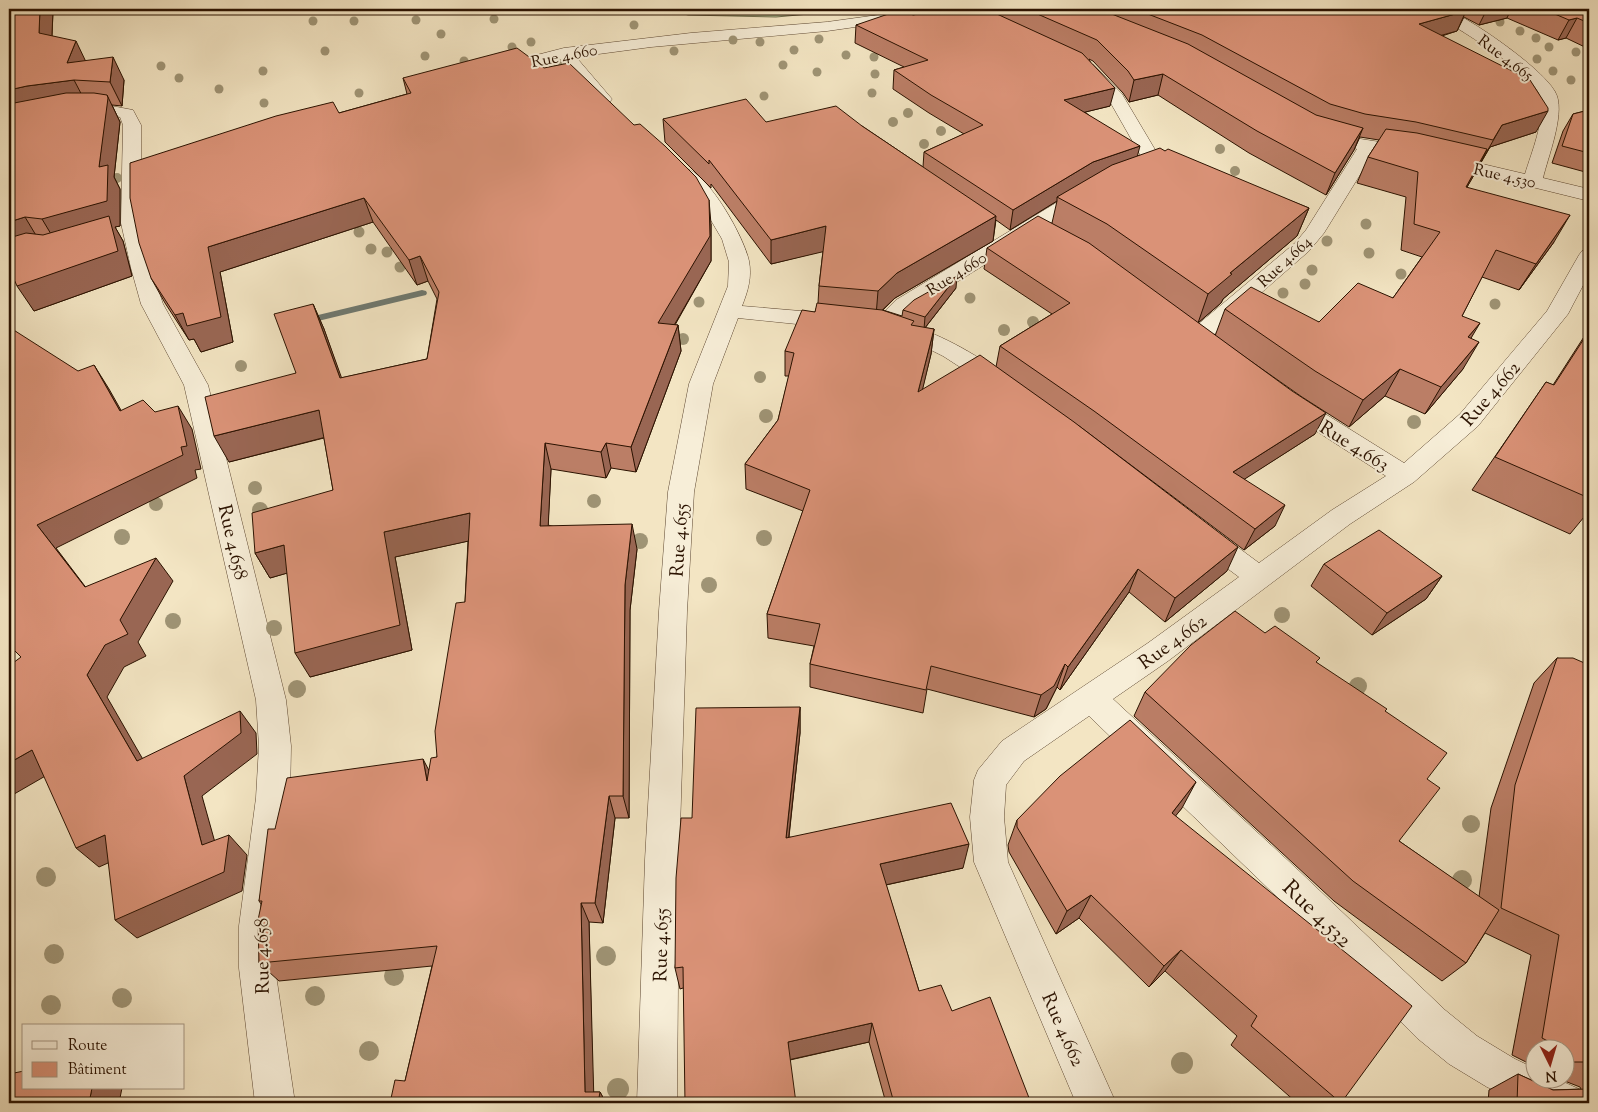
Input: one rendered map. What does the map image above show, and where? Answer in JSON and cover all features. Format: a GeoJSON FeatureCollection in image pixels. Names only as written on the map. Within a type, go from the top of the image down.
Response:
{"type":"FeatureCollection","features":[{"type":"Feature","properties":{"kind":"street","name":"Rue 4.660"},"geometry":{"type":"LineString","coordinates":[[483,73],[564,53],[599,48],[853,23],[953,9]]}},
{"type":"Feature","properties":{"kind":"street","name":"Rue 4.665"},"geometry":{"type":"LineString","coordinates":[[1436,9],[1487,41],[1533,75],[1549,95],[1549,114],[1533,181]]}},
{"type":"Feature","properties":{"kind":"street"},"geometry":{"type":"LineString","coordinates":[[564,53],[601,97],[621,116]]}},
{"type":"Feature","properties":{"kind":"street","name":"Rue 4.660"},"geometry":{"type":"LineString","coordinates":[[882,325],[904,305],[944,282],[1008,240],[1042,231],[1076,199],[1110,182],[1151,168],[1151,158],[1116,98],[1086,66],[1068,58]]}},
{"type":"Feature","properties":{"kind":"street","name":"Rue 4.658"},"geometry":{"type":"LineString","coordinates":[[9,123],[97,109],[119,110],[128,114],[132,125],[141,180],[124,233],[140,268],[152,304],[196,385],[271,700],[276,746],[273,798],[257,926],[257,968],[275,1103]]}},
{"type":"Feature","properties":{"kind":"street","name":"Rue 4.530"},"geometry":{"type":"LineString","coordinates":[[1307,127],[1334,138],[1413,152],[1589,195]]}},
{"type":"Feature","properties":{"kind":"street","name":"Rue 4.664"},"geometry":{"type":"LineString","coordinates":[[1198,337],[1302,247],[1314,233],[1369,145]]}},
{"type":"Feature","properties":{"kind":"street","name":"Rue 4.655"},"geometry":{"type":"LineString","coordinates":[[657,1103],[662,860],[673,610],[681,492],[701,384],[739,286],[739,262],[732,239],[706,197],[669,159]]}},
{"type":"Feature","properties":{"kind":"street"},"geometry":{"type":"LineString","coordinates":[[991,229],[1008,240]]}},
{"type":"Feature","properties":{"kind":"street","name":"Rue 4.662"},"geometry":{"type":"LineString","coordinates":[[1096,1103],[991,862],[986,817],[990,780],[1013,751],[1158,652],[1341,517],[1405,476],[1469,420],[1557,314],[1589,255]]}},
{"type":"Feature","properties":{"kind":"street"},"geometry":{"type":"LineString","coordinates":[[730,311],[882,325],[911,333],[936,344],[984,371],[1014,393]]}},
{"type":"Feature","properties":{"kind":"street","name":"Rue 4.663"},"geometry":{"type":"LineString","coordinates":[[1276,394],[1405,476]]}},
{"type":"Feature","properties":{"kind":"street"},"geometry":{"type":"LineString","coordinates":[[1189,525],[1258,577]]}},
{"type":"Feature","properties":{"kind":"street","name":"Rue 4.532"},"geometry":{"type":"LineString","coordinates":[[1090,697],[1286,882],[1431,1024],[1462,1050],[1493,1068],[1565,1103]]}},
{"type":"Feature","properties":{"kind":"green space"},"geometry":{"type":"Polygon","coordinates":[[[666,9],[864,9],[776,17],[688,15],[666,9]]]}},
{"type":"Feature","properties":{"kind":"building"},"geometry":{"type":"Polygon","coordinates":[[[9,9],[40,9],[39,33],[76,41],[67,63],[113,57],[110,82],[74,80],[9,90],[9,9]]]}},
{"type":"Feature","properties":{"kind":"building"},"geometry":{"type":"Polygon","coordinates":[[[903,9],[913,15],[944,9],[986,9],[1082,53],[1115,88],[1064,100],[1140,146],[1093,162],[1013,210],[924,152],[983,125],[931,95],[894,70],[928,60],[856,25],[903,9]]]}},
{"type":"Feature","properties":{"kind":"building"},"geometry":{"type":"Polygon","coordinates":[[[1026,9],[1099,9],[1188,44],[1316,115],[1363,128],[1335,173],[1257,131],[1163,74],[1134,80],[1128,71],[1097,40],[1026,9]]]}},
{"type":"Feature","properties":{"kind":"building"},"geometry":{"type":"Polygon","coordinates":[[[1135,9],[1462,9],[1466,11],[1419,24],[1530,80],[1548,108],[1548,111],[1502,125],[1493,140],[1416,122],[1365,114],[1330,104],[1202,35],[1135,9]]]}},
{"type":"Feature","properties":{"kind":"building"},"geometry":{"type":"Polygon","coordinates":[[[1543,9],[1589,9],[1589,23],[1577,18],[1569,20],[1543,9]]]}},
{"type":"Feature","properties":{"kind":"building"},"geometry":{"type":"Polygon","coordinates":[[[517,48],[544,68],[569,63],[634,125],[640,124],[665,146],[696,177],[709,200],[710,236],[658,323],[678,325],[631,447],[606,443],[601,452],[545,443],[540,526],[632,524],[625,585],[623,796],[609,796],[595,903],[581,903],[585,1092],[600,1092],[598,1103],[390,1103],[395,1080],[405,1081],[437,946],[259,963],[258,920],[262,901],[259,901],[268,829],[275,829],[287,778],[423,759],[427,781],[431,758],[437,757],[435,731],[456,603],[465,602],[470,513],[384,532],[400,625],[295,653],[284,545],[255,553],[252,513],[333,490],[319,410],[214,436],[205,397],[296,373],[274,314],[313,304],[340,378],[427,359],[439,292],[420,256],[409,260],[364,198],[208,247],[221,317],[187,326],[183,313],[175,315],[151,278],[139,243],[130,198],[130,163],[276,116],[333,102],[339,113],[411,93],[403,78],[517,48]]]}},
{"type":"Feature","properties":{"kind":"building"},"geometry":{"type":"Polygon","coordinates":[[[66,93],[107,95],[99,167],[108,165],[107,201],[42,219],[25,217],[9,222],[9,104],[66,93]]]}},
{"type":"Feature","properties":{"kind":"building"},"geometry":{"type":"Polygon","coordinates":[[[746,99],[766,122],[836,106],[862,126],[996,216],[897,273],[878,291],[819,286],[826,226],[771,240],[709,160],[709,164],[663,119],[746,99]]]}},
{"type":"Feature","properties":{"kind":"building"},"geometry":{"type":"Polygon","coordinates":[[[1589,110],[1589,153],[1562,146],[1573,114],[1589,110]]]}},
{"type":"Feature","properties":{"kind":"building"},"geometry":{"type":"Polygon","coordinates":[[[1386,129],[1417,133],[1487,149],[1466,187],[1570,215],[1536,264],[1496,250],[1462,316],[1480,323],[1468,337],[1479,342],[1441,387],[1400,369],[1363,400],[1315,371],[1225,309],[1251,287],[1319,322],[1358,283],[1393,298],[1440,232],[1414,224],[1418,172],[1368,157],[1386,129]]]}},
{"type":"Feature","properties":{"kind":"building"},"geometry":{"type":"Polygon","coordinates":[[[1160,148],[1165,151],[1168,149],[1309,208],[1230,273],[1232,274],[1208,294],[1107,224],[1057,197],[1112,165],[1160,148]]]}},
{"type":"Feature","properties":{"kind":"building"},"geometry":{"type":"Polygon","coordinates":[[[109,216],[118,251],[17,286],[9,268],[9,238],[26,233],[43,235],[109,216]]]}},
{"type":"Feature","properties":{"kind":"building"},"geometry":{"type":"Polygon","coordinates":[[[1038,216],[1089,243],[1292,391],[1326,413],[1233,472],[1285,505],[1255,529],[1094,411],[1000,346],[1070,303],[987,248],[1038,216]]]}},
{"type":"Feature","properties":{"kind":"building"},"geometry":{"type":"Polygon","coordinates":[[[957,276],[925,317],[903,310],[914,300],[957,276]]]}},
{"type":"Feature","properties":{"kind":"building"},"geometry":{"type":"Polygon","coordinates":[[[817,303],[882,310],[914,321],[911,325],[934,329],[918,392],[980,355],[1074,422],[1238,547],[1175,598],[1138,569],[1068,667],[1065,664],[1054,686],[1041,695],[931,666],[926,690],[810,664],[820,624],[767,614],[810,490],[745,464],[778,420],[794,353],[785,351],[802,310],[815,312],[817,303]]]}},
{"type":"Feature","properties":{"kind":"building"},"geometry":{"type":"Polygon","coordinates":[[[9,327],[78,371],[94,365],[120,411],[143,400],[155,412],[178,406],[187,446],[181,447],[183,455],[37,525],[85,587],[156,558],[120,620],[128,634],[105,645],[87,675],[137,761],[240,711],[241,733],[184,776],[202,845],[229,835],[224,872],[115,920],[105,835],[76,848],[32,750],[9,763],[9,666],[21,657],[9,645],[9,327]]]}},
{"type":"Feature","properties":{"kind":"building"},"geometry":{"type":"Polygon","coordinates":[[[1589,331],[1589,498],[1495,457],[1546,382],[1554,385],[1589,331]]]}},
{"type":"Feature","properties":{"kind":"building"},"geometry":{"type":"Polygon","coordinates":[[[1379,530],[1442,576],[1387,613],[1324,564],[1379,530]]]}},
{"type":"Feature","properties":{"kind":"building"},"geometry":{"type":"Polygon","coordinates":[[[1235,611],[1265,633],[1275,626],[1320,658],[1316,662],[1387,709],[1385,711],[1447,753],[1427,779],[1440,788],[1399,841],[1499,910],[1466,963],[1353,881],[1145,692],[1191,645],[1235,611]]]}},
{"type":"Feature","properties":{"kind":"building"},"geometry":{"type":"Polygon","coordinates":[[[1557,658],[1573,658],[1589,665],[1589,1062],[1576,1062],[1576,1040],[1546,1040],[1542,1038],[1559,935],[1501,908],[1515,785],[1557,658]]]}},
{"type":"Feature","properties":{"kind":"building"},"geometry":{"type":"Polygon","coordinates":[[[800,707],[786,838],[951,803],[969,844],[880,864],[919,991],[941,985],[952,1011],[990,997],[1031,1103],[894,1103],[872,1023],[788,1042],[796,1103],[685,1103],[683,967],[675,968],[676,878],[681,818],[692,818],[696,708],[800,707]]]}},
{"type":"Feature","properties":{"kind":"building"},"geometry":{"type":"Polygon","coordinates":[[[1130,720],[1196,782],[1172,813],[1412,1006],[1341,1103],[1251,1026],[1257,1016],[1181,950],[1164,966],[1091,895],[1067,911],[1017,827],[1017,820],[1060,776],[1130,720]]]}},
{"type":"Feature","properties":{"kind":"building"},"geometry":{"type":"Polygon","coordinates":[[[22,1071],[22,1090],[92,1090],[89,1103],[9,1103],[9,1074],[22,1071]]]}},
{"type":"Feature","properties":{"kind":"building"},"geometry":{"type":"Polygon","coordinates":[[[1518,1074],[1526,1078],[1526,1090],[1589,1089],[1589,1103],[1517,1103],[1518,1074]]]}},
{"type":"Feature","properties":{"kind":"waterway"},"geometry":{"type":"LineString","coordinates":[[318,318],[422,293]]}}]}
